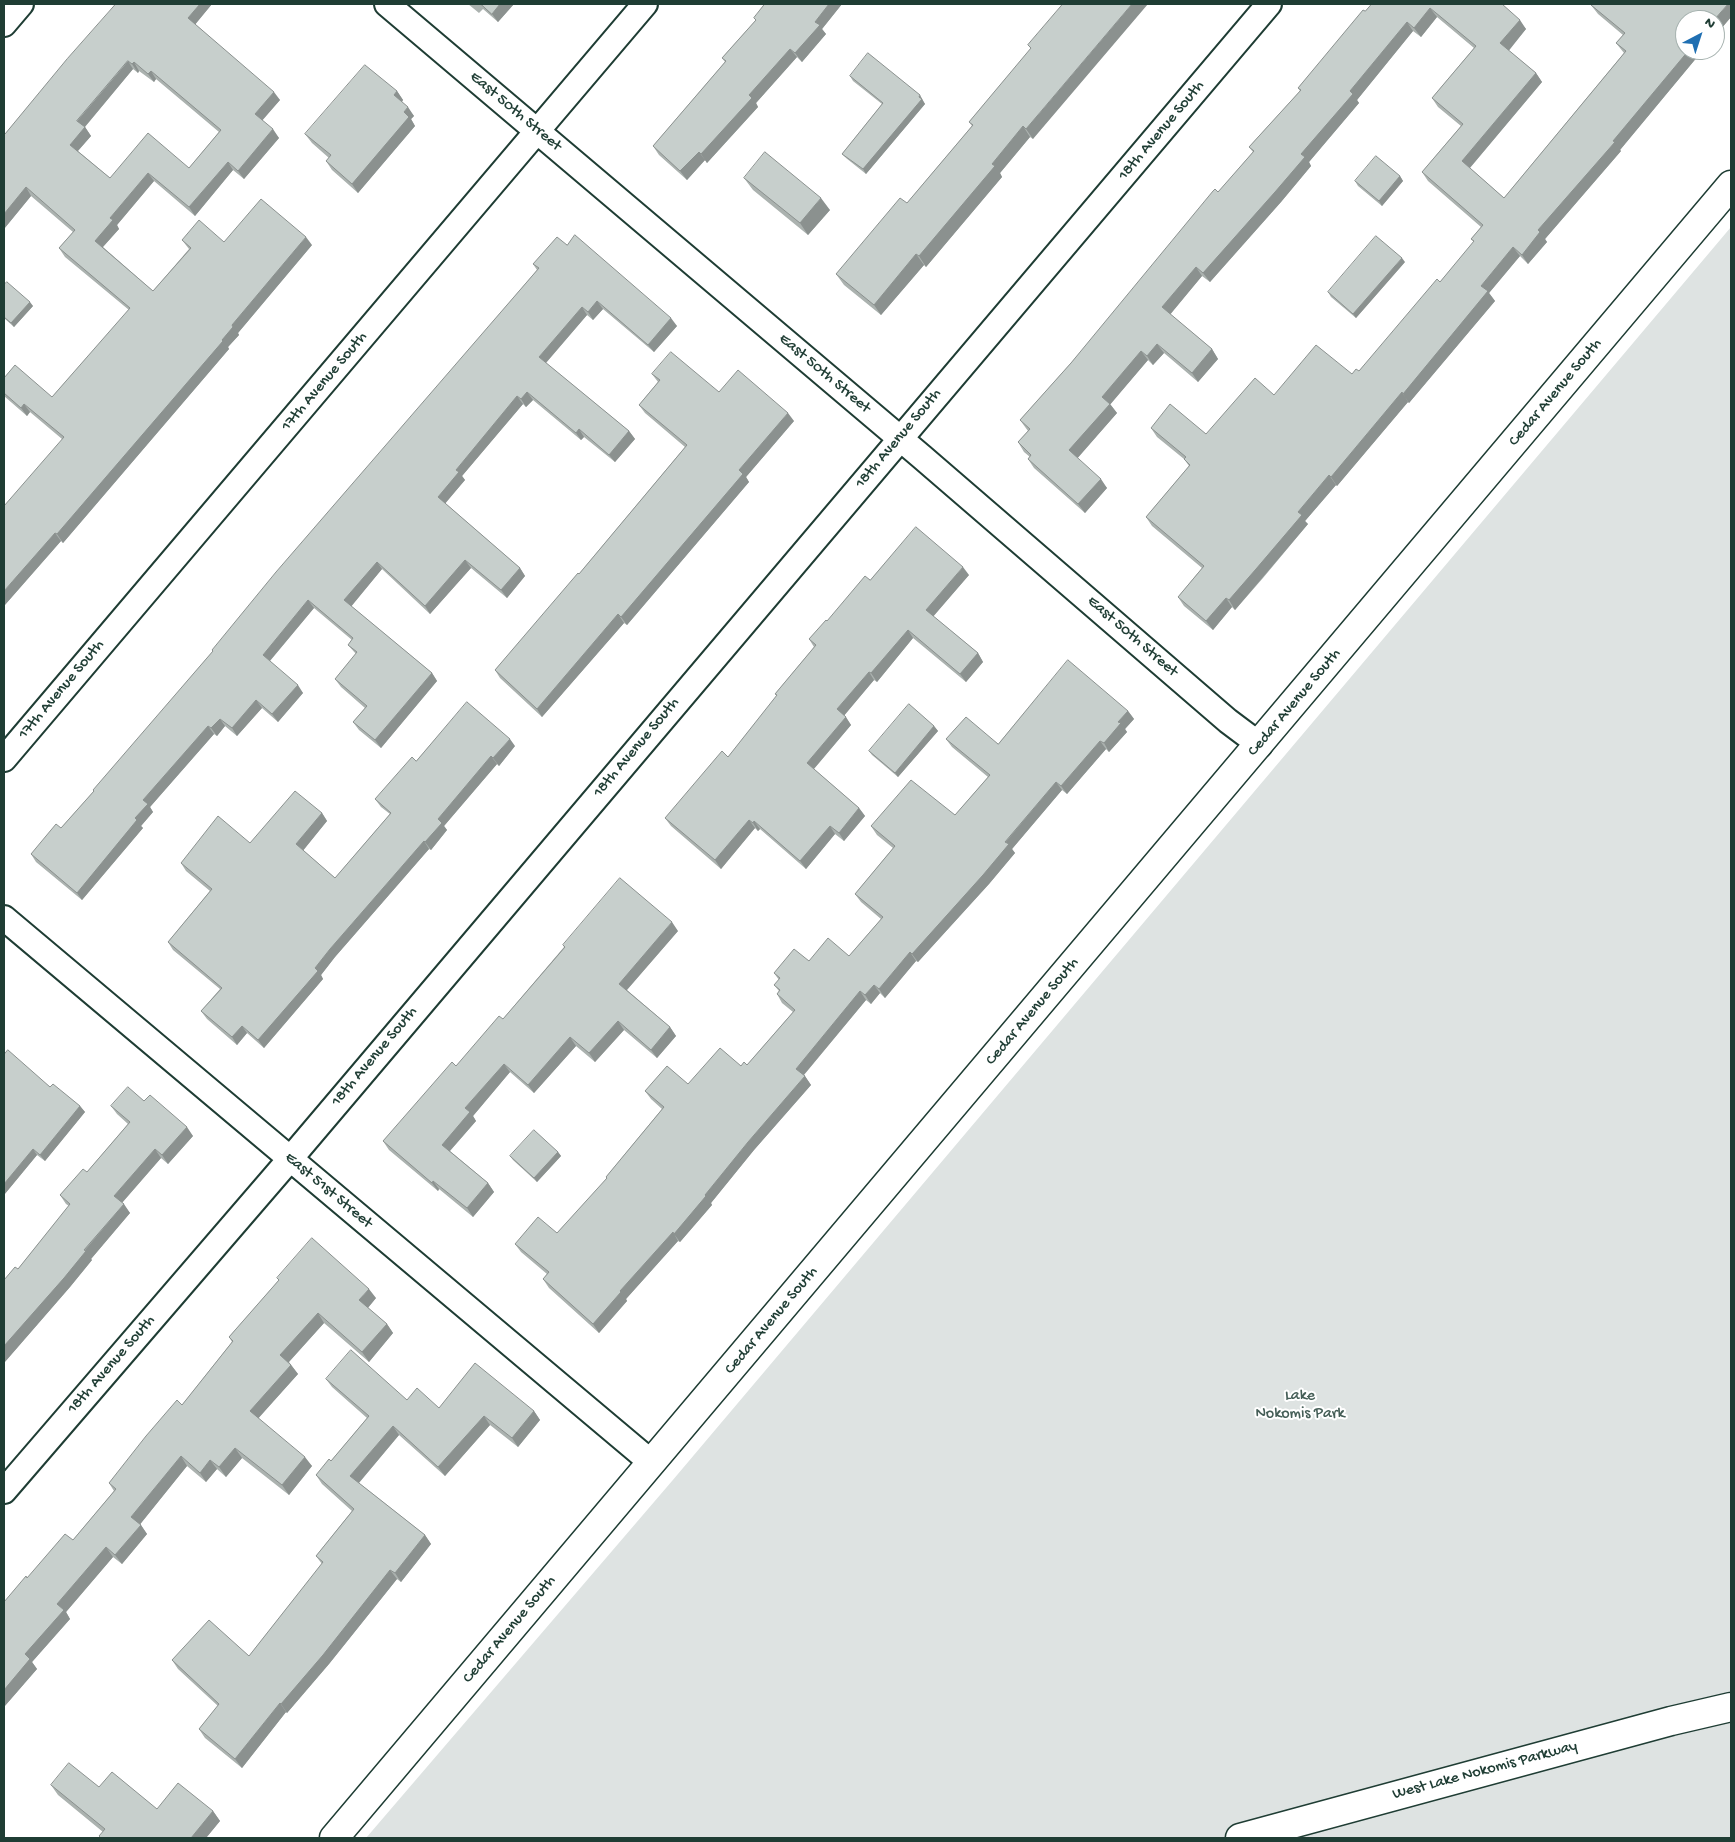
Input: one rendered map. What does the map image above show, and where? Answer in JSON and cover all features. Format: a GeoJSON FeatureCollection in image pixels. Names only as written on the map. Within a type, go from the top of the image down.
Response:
{"type":"FeatureCollection","features":[{"type":"Feature","properties":{"kind":"main road","name":"Cedar Avenue South"},"geometry":{"type":"LineString","coordinates":[[334,1838],[1731,185]]}},
{"type":"Feature","properties":{"kind":"main road","name":"West Lake Nokomis Parkway"},"geometry":{"type":"LineString","coordinates":[[1240,1838],[1662,1723],[1731,1707]]}},
{"type":"Feature","properties":{"kind":"street"},"geometry":{"type":"LineString","coordinates":[[4,24],[20,4]]}},
{"type":"Feature","properties":{"kind":"street","name":"East 50th Street"},"geometry":{"type":"LineString","coordinates":[[387,4],[900,438],[1228,721],[1260,744]]}},
{"type":"Feature","properties":{"kind":"street","name":"17th Avenue South"},"geometry":{"type":"LineString","coordinates":[[4,759],[645,4]]}},
{"type":"Feature","properties":{"kind":"street","name":"18th Avenue South"},"geometry":{"type":"LineString","coordinates":[[4,1491],[290,1159],[1269,4]]}},
{"type":"Feature","properties":{"kind":"street","name":"East 51st Street"},"geometry":{"type":"LineString","coordinates":[[4,918],[652,1463]]}},
{"type":"Feature","properties":{"kind":"green space","name":"Lake Nokomis Park"},"geometry":{"type":"Polygon","coordinates":[[[1731,227],[1731,1838],[366,1838],[672,1481],[1731,227]]]}},
{"type":"Feature","properties":{"kind":"building"},"geometry":{"type":"Polygon","coordinates":[[[116,4],[200,4],[188,18],[274,92],[255,114],[273,129],[238,171],[228,162],[189,207],[148,173],[110,218],[113,220],[95,241],[153,291],[191,248],[182,240],[199,220],[224,242],[261,199],[306,237],[232,325],[233,327],[223,341],[57,534],[55,533],[4,591],[4,506],[64,437],[24,404],[21,408],[4,393],[4,378],[15,365],[52,397],[130,308],[59,248],[75,230],[26,187],[4,214],[4,133],[116,4]],[[128,61],[77,121],[85,127],[70,145],[110,178],[148,133],[189,168],[221,130],[151,71],[148,74],[134,62],[132,64],[128,61]]]}},
{"type":"Feature","properties":{"kind":"building"},"geometry":{"type":"Polygon","coordinates":[[[481,4],[500,4],[492,14],[481,4]]]}},
{"type":"Feature","properties":{"kind":"building"},"geometry":{"type":"Polygon","coordinates":[[[765,4],[829,4],[815,22],[820,25],[795,53],[790,49],[749,95],[752,98],[701,154],[699,152],[680,171],[653,146],[726,61],[722,58],[756,20],[754,18],[765,4]]]}},
{"type":"Feature","properties":{"kind":"building"},"geometry":{"type":"Polygon","coordinates":[[[1063,4],[1132,4],[1026,129],[1023,126],[992,164],[995,166],[919,256],[916,254],[874,305],[836,274],[900,198],[907,203],[973,125],[969,122],[1031,48],[1028,45],[1063,4]]]}},
{"type":"Feature","properties":{"kind":"building"},"geometry":{"type":"Polygon","coordinates":[[[1372,4],[1502,4],[1520,20],[1500,43],[1536,73],[1462,161],[1504,198],[1626,51],[1616,43],[1625,33],[1592,4],[1728,4],[1723,10],[1675,10],[1675,60],[1681,60],[1613,141],[1615,142],[1538,230],[1540,232],[1522,255],[1513,247],[1481,286],[1488,291],[1403,394],[1402,392],[1331,477],[1329,475],[1298,512],[1302,515],[1256,569],[1229,600],[1226,598],[1206,621],[1178,597],[1204,566],[1146,517],[1190,465],[1184,459],[1186,457],[1151,428],[1170,404],[1206,434],[1255,378],[1274,395],[1316,345],[1352,374],[1356,369],[1359,371],[1437,279],[1440,282],[1474,241],[1471,239],[1483,225],[1422,172],[1463,124],[1432,98],[1476,46],[1430,8],[1414,28],[1407,22],[1350,91],[1353,94],[1301,154],[1305,157],[1275,192],[1203,273],[1196,267],[1162,307],[1212,349],[1192,373],[1157,344],[1147,356],[1141,351],[1102,397],[1110,404],[1069,450],[1101,479],[1078,504],[1028,459],[1031,455],[1018,442],[1030,429],[1020,420],[1071,363],[1213,191],[1215,189],[1218,192],[1254,151],[1249,147],[1301,90],[1298,88],[1363,10],[1365,11],[1372,4]]]}},
{"type":"Feature","properties":{"kind":"building"},"geometry":{"type":"Polygon","coordinates":[[[868,53],[920,95],[919,97],[922,99],[863,169],[842,154],[883,103],[850,76],[868,53]]]}},
{"type":"Feature","properties":{"kind":"building"},"geometry":{"type":"Polygon","coordinates":[[[365,65],[397,91],[394,95],[408,107],[404,112],[409,117],[352,184],[326,161],[331,155],[305,134],[365,65]]]}},
{"type":"Feature","properties":{"kind":"building"},"geometry":{"type":"Polygon","coordinates":[[[765,152],[821,198],[800,223],[744,178],[765,152]]]}},
{"type":"Feature","properties":{"kind":"building"},"geometry":{"type":"Polygon","coordinates":[[[1376,156],[1400,176],[1379,201],[1355,181],[1376,156]]]}},
{"type":"Feature","properties":{"kind":"building"},"geometry":{"type":"Polygon","coordinates":[[[575,235],[671,318],[648,345],[597,301],[588,312],[582,307],[539,357],[629,431],[609,455],[579,429],[576,433],[527,392],[521,399],[517,396],[456,470],[459,472],[438,497],[520,568],[501,590],[465,560],[425,606],[377,562],[344,600],[432,673],[375,740],[353,722],[367,706],[335,679],[357,652],[348,645],[353,638],[308,600],[263,655],[298,685],[272,714],[256,700],[232,728],[220,719],[211,728],[208,726],[143,800],[148,804],[135,818],[137,820],[77,893],[31,854],[56,824],[61,828],[94,791],[213,651],[276,572],[539,268],[533,264],[557,237],[567,245],[575,235]]]}},
{"type":"Feature","properties":{"kind":"building"},"geometry":{"type":"Polygon","coordinates":[[[1376,236],[1402,258],[1353,314],[1328,292],[1376,236]]]}},
{"type":"Feature","properties":{"kind":"building"},"geometry":{"type":"Polygon","coordinates":[[[7,282],[30,302],[11,323],[4,317],[4,285],[7,282]]]}},
{"type":"Feature","properties":{"kind":"building"},"geometry":{"type":"Polygon","coordinates":[[[671,352],[719,392],[738,370],[788,413],[739,470],[743,474],[621,617],[618,614],[537,709],[495,670],[579,574],[687,445],[639,405],[660,380],[652,374],[671,352]]]}},
{"type":"Feature","properties":{"kind":"building"},"geometry":{"type":"Polygon","coordinates":[[[916,527],[963,567],[926,610],[978,653],[960,674],[908,630],[837,709],[846,717],[807,763],[859,808],[839,833],[830,826],[800,861],[754,821],[753,823],[749,820],[715,860],[665,818],[722,751],[728,757],[777,695],[775,694],[816,645],[809,639],[865,576],[870,580],[916,527]]]}},
{"type":"Feature","properties":{"kind":"building"},"geometry":{"type":"Polygon","coordinates":[[[1068,660],[1128,711],[1118,722],[1121,723],[1104,743],[1100,741],[1061,786],[1056,782],[1005,842],[1009,844],[983,875],[912,954],[910,952],[879,989],[874,985],[865,995],[860,991],[796,1069],[805,1076],[748,1142],[674,1234],[673,1232],[593,1324],[543,1279],[549,1272],[515,1244],[538,1217],[557,1233],[607,1178],[664,1107],[645,1091],[667,1066],[688,1084],[720,1048],[741,1066],[744,1062],[747,1065],[795,1010],[777,994],[780,990],[774,985],[780,978],[774,973],[794,949],[809,961],[828,938],[849,956],[883,917],[855,894],[895,846],[871,826],[911,780],[955,815],[990,775],[946,739],[966,717],[998,744],[1068,660]]]}},
{"type":"Feature","properties":{"kind":"building"},"geometry":{"type":"Polygon","coordinates":[[[467,702],[510,739],[493,758],[491,756],[438,819],[442,823],[330,949],[315,968],[318,971],[258,1040],[242,1026],[232,1037],[201,1011],[222,988],[168,942],[212,889],[181,863],[218,816],[250,843],[295,791],[322,813],[296,844],[335,878],[391,813],[375,799],[412,757],[416,761],[467,702]]]}},
{"type":"Feature","properties":{"kind":"building"},"geometry":{"type":"Polygon","coordinates":[[[909,704],[934,726],[895,773],[869,751],[909,704]]]}},
{"type":"Feature","properties":{"kind":"building"},"geometry":{"type":"Polygon","coordinates":[[[620,878],[672,922],[619,984],[670,1027],[651,1050],[618,1021],[589,1053],[570,1037],[528,1085],[504,1064],[465,1108],[470,1112],[442,1145],[488,1183],[467,1208],[433,1181],[432,1183],[383,1141],[452,1062],[456,1066],[499,1016],[503,1019],[565,947],[563,945],[620,878]]]}},
{"type":"Feature","properties":{"kind":"building"},"geometry":{"type":"Polygon","coordinates":[[[8,1050],[50,1087],[53,1084],[80,1106],[40,1155],[33,1149],[4,1184],[4,1055],[8,1050]]]}},
{"type":"Feature","properties":{"kind":"building"},"geometry":{"type":"Polygon","coordinates":[[[128,1087],[144,1101],[150,1095],[187,1127],[162,1155],[155,1149],[114,1196],[124,1204],[84,1250],[86,1251],[64,1278],[4,1346],[4,1280],[15,1267],[18,1269],[70,1204],[60,1195],[83,1169],[87,1172],[130,1122],[111,1106],[128,1087]]]}},
{"type":"Feature","properties":{"kind":"building"},"geometry":{"type":"Polygon","coordinates":[[[534,1130],[558,1152],[534,1178],[510,1156],[534,1130]]]}},
{"type":"Feature","properties":{"kind":"building"},"geometry":{"type":"Polygon","coordinates":[[[312,1238],[369,1289],[359,1300],[387,1324],[362,1352],[318,1313],[280,1355],[291,1365],[250,1411],[305,1457],[282,1485],[235,1448],[219,1467],[210,1460],[200,1473],[181,1456],[131,1517],[141,1525],[115,1555],[106,1547],[57,1604],[64,1610],[25,1654],[30,1659],[4,1690],[4,1602],[65,1534],[73,1540],[116,1489],[109,1483],[146,1436],[177,1400],[182,1405],[233,1341],[229,1337],[279,1280],[277,1278],[312,1238]]]}},
{"type":"Feature","properties":{"kind":"building"},"geometry":{"type":"Polygon","coordinates":[[[351,1350],[407,1400],[417,1388],[439,1408],[475,1363],[534,1411],[512,1438],[484,1416],[438,1467],[393,1426],[350,1476],[425,1535],[395,1573],[390,1570],[323,1655],[280,1703],[235,1759],[199,1729],[219,1704],[172,1660],[209,1620],[249,1656],[323,1562],[316,1556],[354,1509],[316,1475],[329,1459],[331,1461],[369,1416],[326,1379],[351,1350]]]}},
{"type":"Feature","properties":{"kind":"building"},"geometry":{"type":"Polygon","coordinates":[[[69,1763],[99,1787],[112,1772],[157,1809],[178,1783],[213,1811],[191,1838],[101,1838],[99,1836],[105,1829],[51,1785],[69,1763]]]}}]}
